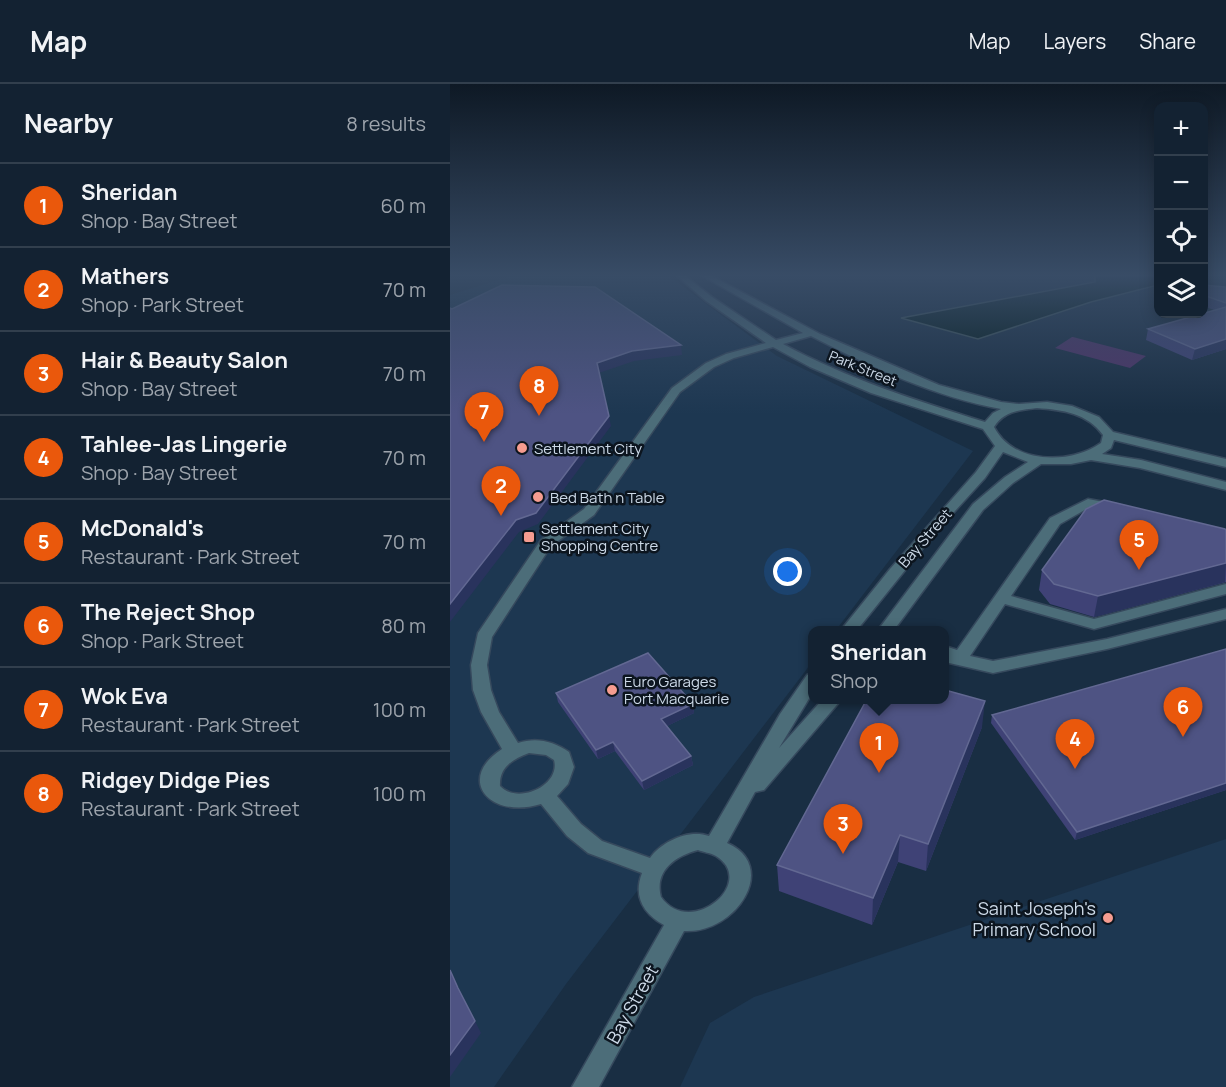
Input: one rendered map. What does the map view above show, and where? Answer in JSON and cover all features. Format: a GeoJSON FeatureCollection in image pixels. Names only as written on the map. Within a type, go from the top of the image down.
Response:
{"type":"FeatureCollection","features":[{"type":"Feature","properties":{"kind":"street","name":"Park Street"},"geometry":{"type":"LineString","coordinates":[[741,321],[773,343],[814,365],[876,391],[988,427]]}},
{"type":"Feature","properties":{"kind":"street","name":"Park Street"},"geometry":{"type":"LineString","coordinates":[[786,321],[809,334],[943,392],[986,404],[1018,407],[1037,405],[1074,410],[1091,416],[1103,425],[1109,435]]}},
{"type":"Feature","properties":{"kind":"street"},"geometry":{"type":"LineString","coordinates":[[513,751],[490,712],[482,690],[479,665],[484,637],[546,543],[589,512],[676,390],[720,361],[773,343],[809,334]]}},
{"type":"Feature","properties":{"kind":"street"},"geometry":{"type":"LineString","coordinates":[[1018,407],[1002,411],[992,418],[988,427],[991,437],[1017,455],[1062,461],[1090,456],[1141,464],[1226,486]]}},
{"type":"Feature","properties":{"kind":"street"},"geometry":{"type":"LineString","coordinates":[[1090,456],[1107,445],[1109,435],[1226,463]]}},
{"type":"Feature","properties":{"kind":"street","name":"Bay Street"},"geometry":{"type":"LineString","coordinates":[[852,626],[944,514],[980,479],[1001,446]]}},
{"type":"Feature","properties":{"kind":"street","name":"Bay Street"},"geometry":{"type":"LineString","coordinates":[[893,626],[978,507],[1009,480],[1040,459]]}},
{"type":"Feature","properties":{"kind":"street"},"geometry":{"type":"LineString","coordinates":[[1134,512],[1088,502],[1055,521],[1002,598],[950,656],[993,667],[1107,644],[1226,614]]}},
{"type":"Feature","properties":{"kind":"street"},"geometry":{"type":"LineString","coordinates":[[1002,598],[1094,624],[1226,590]]}},
{"type":"Feature","properties":{"kind":"street"},"geometry":{"type":"LineString","coordinates":[[715,844],[794,705],[808,685]]}},
{"type":"Feature","properties":{"kind":"street"},"geometry":{"type":"LineString","coordinates":[[738,807],[828,704]]}},
{"type":"Feature","properties":{"kind":"street"},"geometry":{"type":"LineString","coordinates":[[529,746],[545,746],[558,751],[565,760],[566,772],[559,784],[545,795],[518,802],[506,800],[495,795],[490,787],[489,777],[502,758],[513,751],[529,746]]}},
{"type":"Feature","properties":{"kind":"street"},"geometry":{"type":"LineString","coordinates":[[545,795],[574,830],[595,848],[653,868]]}},
{"type":"Feature","properties":{"kind":"street"},"geometry":{"type":"LineString","coordinates":[[698,841],[715,844],[730,852],[738,864],[742,881],[736,895],[723,909],[707,919],[678,921],[656,909],[650,897],[648,886],[653,868],[665,854],[679,846],[698,841]]}},
{"type":"Feature","properties":{"kind":"street","name":"Bay Street"},"geometry":{"type":"LineString","coordinates":[[585,1087],[678,921]]}},
{"type":"Feature","properties":{"kind":"shaded area"},"geometry":{"type":"Polygon","coordinates":[[[450,321],[729,321],[777,356],[973,451],[839,626],[808,626],[808,668],[566,984],[494,1087],[450,1087],[450,321]]]}},
{"type":"Feature","properties":{"kind":"shaded area"},"geometry":{"type":"Polygon","coordinates":[[[911,321],[1034,321],[978,339],[911,321]]]}},
{"type":"Feature","properties":{"kind":"shaded area"},"geometry":{"type":"Polygon","coordinates":[[[1072,337],[1146,356],[1130,368],[1055,348],[1072,337]]]}},
{"type":"Feature","properties":{"kind":"shaded area","name":"Saint Joseph's Primary School"},"geometry":{"type":"Polygon","coordinates":[[[1226,839],[1226,1087],[680,1087],[710,1023],[754,997],[1226,839]]]}},
{"type":"Feature","properties":{"kind":"building","name":"Settlement City"},"geometry":{"type":"Polygon","coordinates":[[[450,321],[645,321],[681,345],[632,351],[597,363],[609,416],[536,513],[516,520],[450,604],[450,321]]]}},
{"type":"Feature","properties":{"kind":"building"},"geometry":{"type":"Polygon","coordinates":[[[1177,321],[1226,321],[1226,339],[1195,349],[1148,329],[1177,321]]]}},
{"type":"Feature","properties":{"kind":"building"},"geometry":{"type":"Polygon","coordinates":[[[1104,500],[1225,529],[1226,563],[1098,596],[1054,584],[1042,570],[1086,509],[1104,500]]]}},
{"type":"Feature","properties":{"kind":"building"},"geometry":{"type":"Polygon","coordinates":[[[1226,649],[1226,783],[1077,832],[992,715],[1226,649]]]}},
{"type":"Feature","properties":{"kind":"building"},"geometry":{"type":"Polygon","coordinates":[[[648,653],[693,704],[661,719],[691,756],[642,781],[613,742],[596,750],[556,693],[648,653]]]}},
{"type":"Feature","properties":{"kind":"building"},"geometry":{"type":"Polygon","coordinates":[[[949,691],[985,701],[928,844],[900,835],[873,898],[777,865],[864,704],[949,704],[949,691]]]}},
{"type":"Feature","properties":{"kind":"building"},"geometry":{"type":"Polygon","coordinates":[[[450,970],[475,1021],[450,1055],[450,970]]]}},
{"type":"Feature","properties":{"kind":"place","name":"Ridgey Didge Pies"},"geometry":{"type":"Point","coordinates":[539,416]}},
{"type":"Feature","properties":{"kind":"place","name":"Wok Eva"},"geometry":{"type":"Point","coordinates":[484,442]}},
{"type":"Feature","properties":{"kind":"place","name":"Settlement City"},"geometry":{"type":"Point","coordinates":[522,448]}},
{"type":"Feature","properties":{"kind":"place","name":"Bed Bath n Table"},"geometry":{"type":"Point","coordinates":[538,497]}},
{"type":"Feature","properties":{"kind":"place","name":"Mathers"},"geometry":{"type":"Point","coordinates":[501,516]}},
{"type":"Feature","properties":{"kind":"place","name":"Settlement City Shopping Centre"},"geometry":{"type":"Point","coordinates":[529,537]}},
{"type":"Feature","properties":{"kind":"place","name":"McDonald's"},"geometry":{"type":"Point","coordinates":[1139,570]}},
{"type":"Feature","properties":{"kind":"place","name":"Euro Garages Port Macquarie"},"geometry":{"type":"Point","coordinates":[612,690]}},
{"type":"Feature","properties":{"kind":"place","name":"The Reject Shop"},"geometry":{"type":"Point","coordinates":[1183,737]}},
{"type":"Feature","properties":{"kind":"place","name":"Tahlee-Jas Lingerie"},"geometry":{"type":"Point","coordinates":[1075,769]}},
{"type":"Feature","properties":{"kind":"place","name":"Sheridan"},"geometry":{"type":"Point","coordinates":[879,773]}},
{"type":"Feature","properties":{"kind":"place","name":"Hair & Beauty Salon"},"geometry":{"type":"Point","coordinates":[843,854]}},
{"type":"Feature","properties":{"kind":"place","name":"Saint Joseph's Primary School"},"geometry":{"type":"Point","coordinates":[1108,918]}}]}
